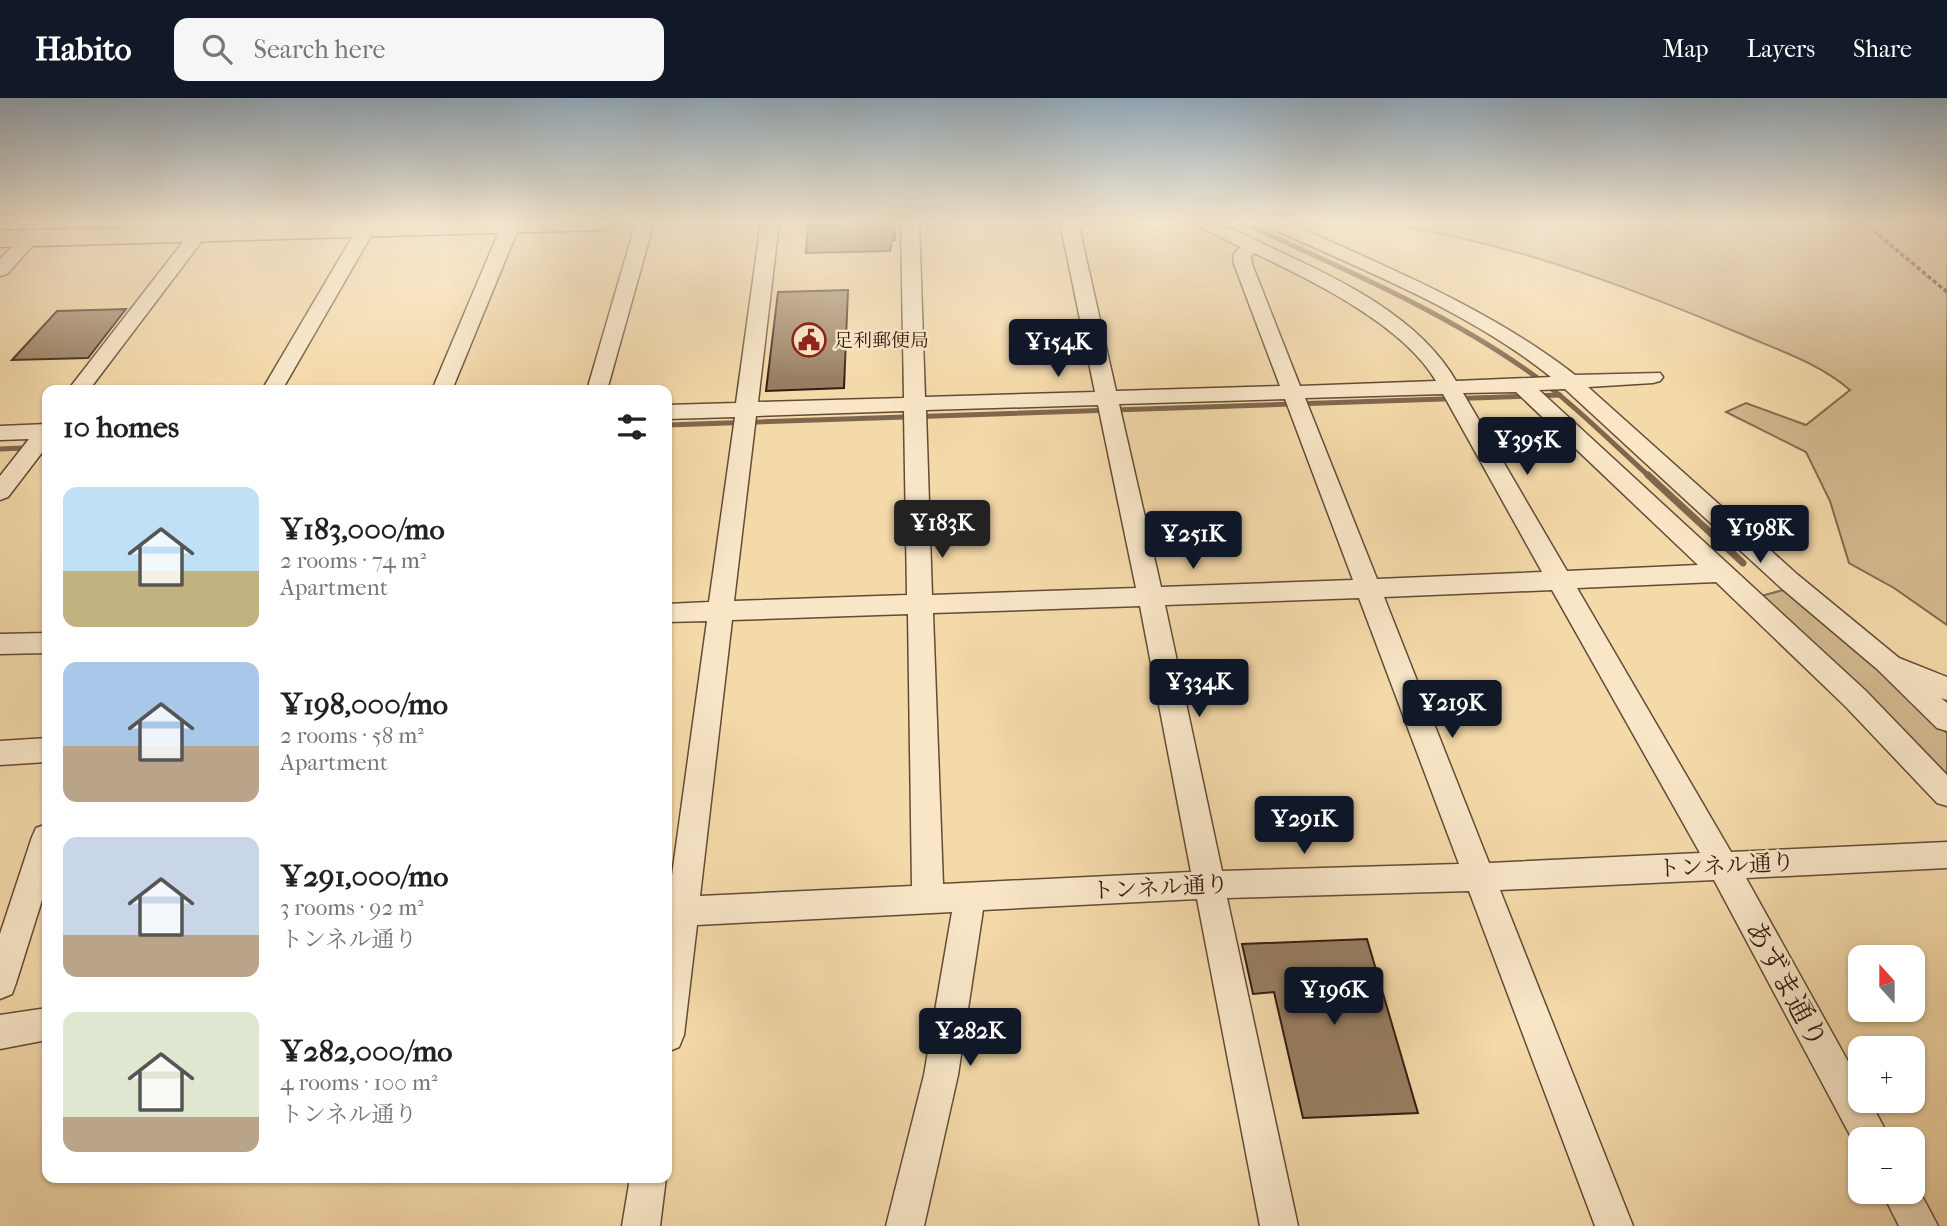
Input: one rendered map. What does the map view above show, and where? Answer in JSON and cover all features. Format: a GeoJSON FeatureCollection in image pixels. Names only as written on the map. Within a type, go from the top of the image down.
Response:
{"type":"FeatureCollection","features":[{"type":"Feature","properties":{"kind":"street"},"geometry":{"type":"LineString","coordinates":[[82,385],[167,275]]}},
{"type":"Feature","properties":{"kind":"street"},"geometry":{"type":"LineString","coordinates":[[275,385],[339,275]]}},
{"type":"Feature","properties":{"kind":"street"},"geometry":{"type":"LineString","coordinates":[[444,385],[490,275]]}},
{"type":"Feature","properties":{"kind":"street"},"geometry":{"type":"LineString","coordinates":[[598,385],[630,275]]}},
{"type":"Feature","properties":{"kind":"street"},"geometry":{"type":"LineString","coordinates":[[672,958],[675,911],[722,611],[763,275]]}},
{"type":"Feature","properties":{"kind":"street"},"geometry":{"type":"LineString","coordinates":[[912,275],[928,898]]}},
{"type":"Feature","properties":{"kind":"street"},"geometry":{"type":"LineString","coordinates":[[1080,275],[1150,595],[1207,885],[1279,1226]]}},
{"type":"Feature","properties":{"kind":"street"},"geometry":{"type":"LineString","coordinates":[[1247,275],[1614,1226]]}},
{"type":"Feature","properties":{"kind":"street","name":"あずま通り"},"geometry":{"type":"LineString","coordinates":[[1311,275],[1374,309],[1417,344],[1451,386],[1723,866],[1865,1127]]}},
{"type":"Feature","properties":{"kind":"street"},"geometry":{"type":"LineString","coordinates":[[1384,275],[1474,317],[1530,350],[1789,581],[1886,662],[1947,720]]}},
{"type":"Feature","properties":{"kind":"street"},"geometry":{"type":"LineString","coordinates":[[672,412],[1526,384],[1653,377]]}},
{"type":"Feature","properties":{"kind":"street"},"geometry":{"type":"LineString","coordinates":[[1526,384],[1856,699],[1947,794]]}},
{"type":"Feature","properties":{"kind":"street"},"geometry":{"type":"LineString","coordinates":[[0,433],[42,431]]}},
{"type":"Feature","properties":{"kind":"street"},"geometry":{"type":"LineString","coordinates":[[0,492],[42,437]]}},
{"type":"Feature","properties":{"kind":"street"},"geometry":{"type":"LineString","coordinates":[[672,613],[1368,589],[1721,573]]}},
{"type":"Feature","properties":{"kind":"street"},"geometry":{"type":"LineString","coordinates":[[1744,594],[1789,581]]}},
{"type":"Feature","properties":{"kind":"street"},"geometry":{"type":"LineString","coordinates":[[0,644],[42,643]]}},
{"type":"Feature","properties":{"kind":"street"},"geometry":{"type":"LineString","coordinates":[[1886,662],[1947,689]]}},
{"type":"Feature","properties":{"kind":"street"},"geometry":{"type":"LineString","coordinates":[[0,753],[42,750]]}},
{"type":"Feature","properties":{"kind":"street"},"geometry":{"type":"LineString","coordinates":[[0,983],[42,853]]}},
{"type":"Feature","properties":{"kind":"street","name":"トンネル通り"},"geometry":{"type":"LineString","coordinates":[[675,911],[1207,885],[1478,877],[1947,855]]}},
{"type":"Feature","properties":{"kind":"street"},"geometry":{"type":"LineString","coordinates":[[905,1226],[941,1075],[970,896]]}},
{"type":"Feature","properties":{"kind":"street"},"geometry":{"type":"LineString","coordinates":[[0,1032],[42,1025]]}},
{"type":"Feature","properties":{"kind":"street"},"geometry":{"type":"LineString","coordinates":[[641,1226],[647,1183]]}},
{"type":"Feature","properties":{"kind":"street"},"geometry":{"type":"LineString","coordinates":[[1907,1204],[1919,1226]]}},
{"type":"Feature","properties":{"kind":"path"},"geometry":{"type":"LineString","coordinates":[[1926,275],[1947,292]]}},
{"type":"Feature","properties":{"kind":"shaded area"},"geometry":{"type":"Polygon","coordinates":[[[1586,275],[1947,275],[1947,625],[1894,588],[1849,563],[1830,501],[1806,452],[1726,412],[1746,403],[1806,425],[1850,390],[1825,372],[1798,358],[1586,275]]]}},
{"type":"Feature","properties":{"kind":"shaded area"},"geometry":{"type":"Polygon","coordinates":[[[1787,589],[1794,591],[1947,733],[1947,782],[1761,596],[1787,589]]]}},
{"type":"Feature","properties":{"kind":"building","name":"足利郵便局"},"geometry":{"type":"Polygon","coordinates":[[[848,290],[844,388],[766,391],[778,292],[848,290]]]}},
{"type":"Feature","properties":{"kind":"building"},"geometry":{"type":"Polygon","coordinates":[[[126,309],[88,358],[12,360],[57,311],[126,309]]]}},
{"type":"Feature","properties":{"kind":"building"},"geometry":{"type":"Polygon","coordinates":[[[1367,939],[1418,1113],[1303,1118],[1274,992],[1253,994],[1242,944],[1367,939]]]}},
{"type":"Feature","properties":{"kind":"waterway"},"geometry":{"type":"LineString","coordinates":[[1354,275],[1458,327],[1525,369],[1559,395]]}},
{"type":"Feature","properties":{"kind":"waterway"},"geometry":{"type":"LineString","coordinates":[[672,425],[1559,395]]}},
{"type":"Feature","properties":{"kind":"waterway"},"geometry":{"type":"LineString","coordinates":[[1559,395],[1650,477]]}},
{"type":"Feature","properties":{"kind":"waterway"},"geometry":{"type":"LineString","coordinates":[[0,449],[42,447]]}},
{"type":"Feature","properties":{"kind":"waterway"},"geometry":{"type":"LineString","coordinates":[[1648,475],[1743,563]]}},
{"type":"Feature","properties":{"kind":"place","name":"足利郵便局"},"geometry":{"type":"Point","coordinates":[809,340]}}]}
